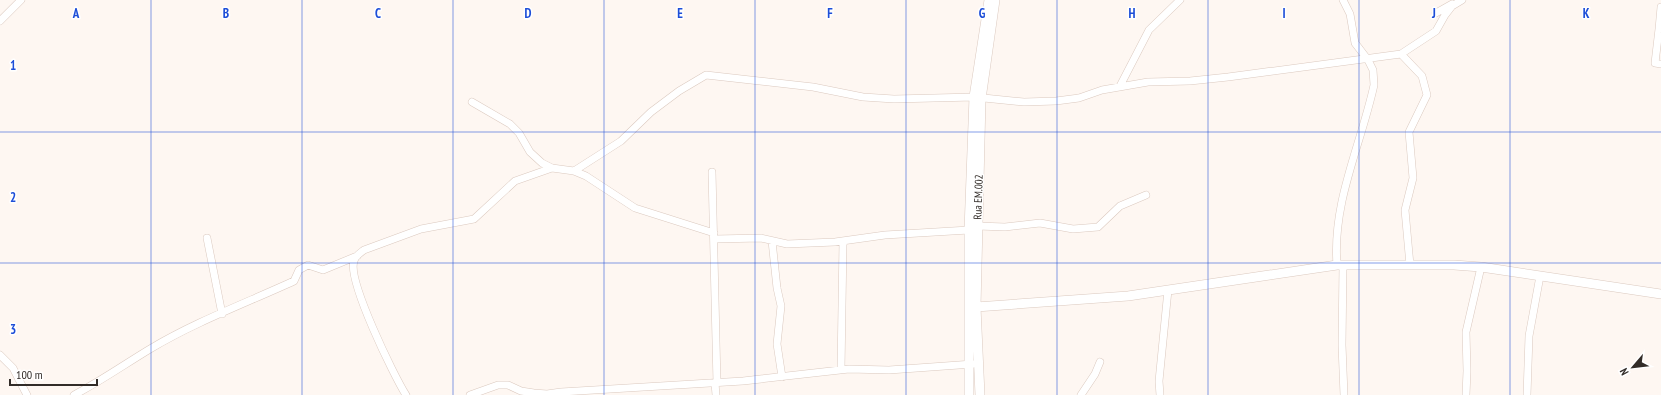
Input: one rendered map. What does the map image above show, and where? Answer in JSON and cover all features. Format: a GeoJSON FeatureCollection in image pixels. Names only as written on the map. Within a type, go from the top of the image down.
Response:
{"type":"FeatureCollection","features":[{"type":"Feature","properties":{"kind":"street"},"geometry":{"type":"LineString","coordinates":[[0,21],[21,0]]}},
{"type":"Feature","properties":{"kind":"street","name":"Rua EM.002"},"geometry":{"type":"LineString","coordinates":[[969,395],[978,98],[989,0]]}},
{"type":"Feature","properties":{"kind":"street","name":"Rua EM.002"},"geometry":{"type":"LineString","coordinates":[[978,98],[995,0]]}},
{"type":"Feature","properties":{"kind":"street"},"geometry":{"type":"LineString","coordinates":[[1120,86],[1149,30],[1180,0]]}},
{"type":"Feature","properties":{"kind":"street"},"geometry":{"type":"LineString","coordinates":[[1343,0],[1350,14],[1355,43],[1368,60],[1373,70],[1374,85],[1342,198],[1336,242],[1340,265],[1344,395]]}},
{"type":"Feature","properties":{"kind":"street"},"geometry":{"type":"LineString","coordinates":[[1436,13],[1456,0]]}},
{"type":"Feature","properties":{"kind":"street"},"geometry":{"type":"LineString","coordinates":[[574,172],[621,140],[651,112],[673,95],[700,77],[706,75],[813,87],[863,97],[894,99],[978,98],[1024,102],[1056,101],[1079,98],[1120,86],[1148,82],[1190,81],[1228,77],[1332,62],[1368,60],[1401,54],[1436,31],[1449,10],[1462,0]]}},
{"type":"Feature","properties":{"kind":"street"},"geometry":{"type":"LineString","coordinates":[[1661,8],[1655,63],[1661,64]]}},
{"type":"Feature","properties":{"kind":"street"},"geometry":{"type":"LineString","coordinates":[[1401,54],[1422,76],[1427,95],[1409,132],[1413,178],[1405,210],[1410,265]]}},
{"type":"Feature","properties":{"kind":"street"},"geometry":{"type":"LineString","coordinates":[[472,102],[510,124],[519,133],[530,152],[542,163],[552,168],[586,176],[635,208],[715,236],[762,238],[787,244],[843,242],[885,235],[1005,227],[1040,223],[1074,229],[1098,227],[1120,206],[1146,195]]}},
{"type":"Feature","properties":{"kind":"street"},"geometry":{"type":"LineString","coordinates":[[74,395],[102,380],[151,349],[294,281],[299,270],[308,265],[323,270],[356,256],[364,250],[421,229],[474,219],[515,182],[552,168]]}},
{"type":"Feature","properties":{"kind":"street"},"geometry":{"type":"LineString","coordinates":[[712,172],[715,236],[716,395]]}},
{"type":"Feature","properties":{"kind":"street","name":"Rua EM.002"},"geometry":{"type":"LineString","coordinates":[[973,228],[980,395]]}},
{"type":"Feature","properties":{"kind":"street"},"geometry":{"type":"LineString","coordinates":[[207,238],[222,314]]}},
{"type":"Feature","properties":{"kind":"street"},"geometry":{"type":"LineString","coordinates":[[772,241],[777,288],[782,306],[777,344],[782,377]]}},
{"type":"Feature","properties":{"kind":"street"},"geometry":{"type":"LineString","coordinates":[[841,370],[843,242]]}},
{"type":"Feature","properties":{"kind":"street"},"geometry":{"type":"LineString","coordinates":[[356,256],[353,262],[353,272],[368,317],[396,379],[406,395]]}},
{"type":"Feature","properties":{"kind":"street"},"geometry":{"type":"LineString","coordinates":[[976,307],[1069,301],[1168,290],[1340,265],[1481,267],[1661,294]]}},
{"type":"Feature","properties":{"kind":"street"},"geometry":{"type":"LineString","coordinates":[[1466,395],[1466,332],[1481,267]]}},
{"type":"Feature","properties":{"kind":"street"},"geometry":{"type":"LineString","coordinates":[[1527,395],[1529,336],[1540,276]]}},
{"type":"Feature","properties":{"kind":"street"},"geometry":{"type":"LineString","coordinates":[[1160,395],[1159,381],[1168,290]]}},
{"type":"Feature","properties":{"kind":"street"},"geometry":{"type":"LineString","coordinates":[[0,355],[13,368],[27,395]]}},
{"type":"Feature","properties":{"kind":"street"},"geometry":{"type":"LineString","coordinates":[[1081,395],[1095,374],[1100,362]]}},
{"type":"Feature","properties":{"kind":"street"},"geometry":{"type":"LineString","coordinates":[[470,395],[498,385],[508,385],[521,391],[534,394],[554,394],[716,383],[841,370],[901,370],[979,364]]}}]}
